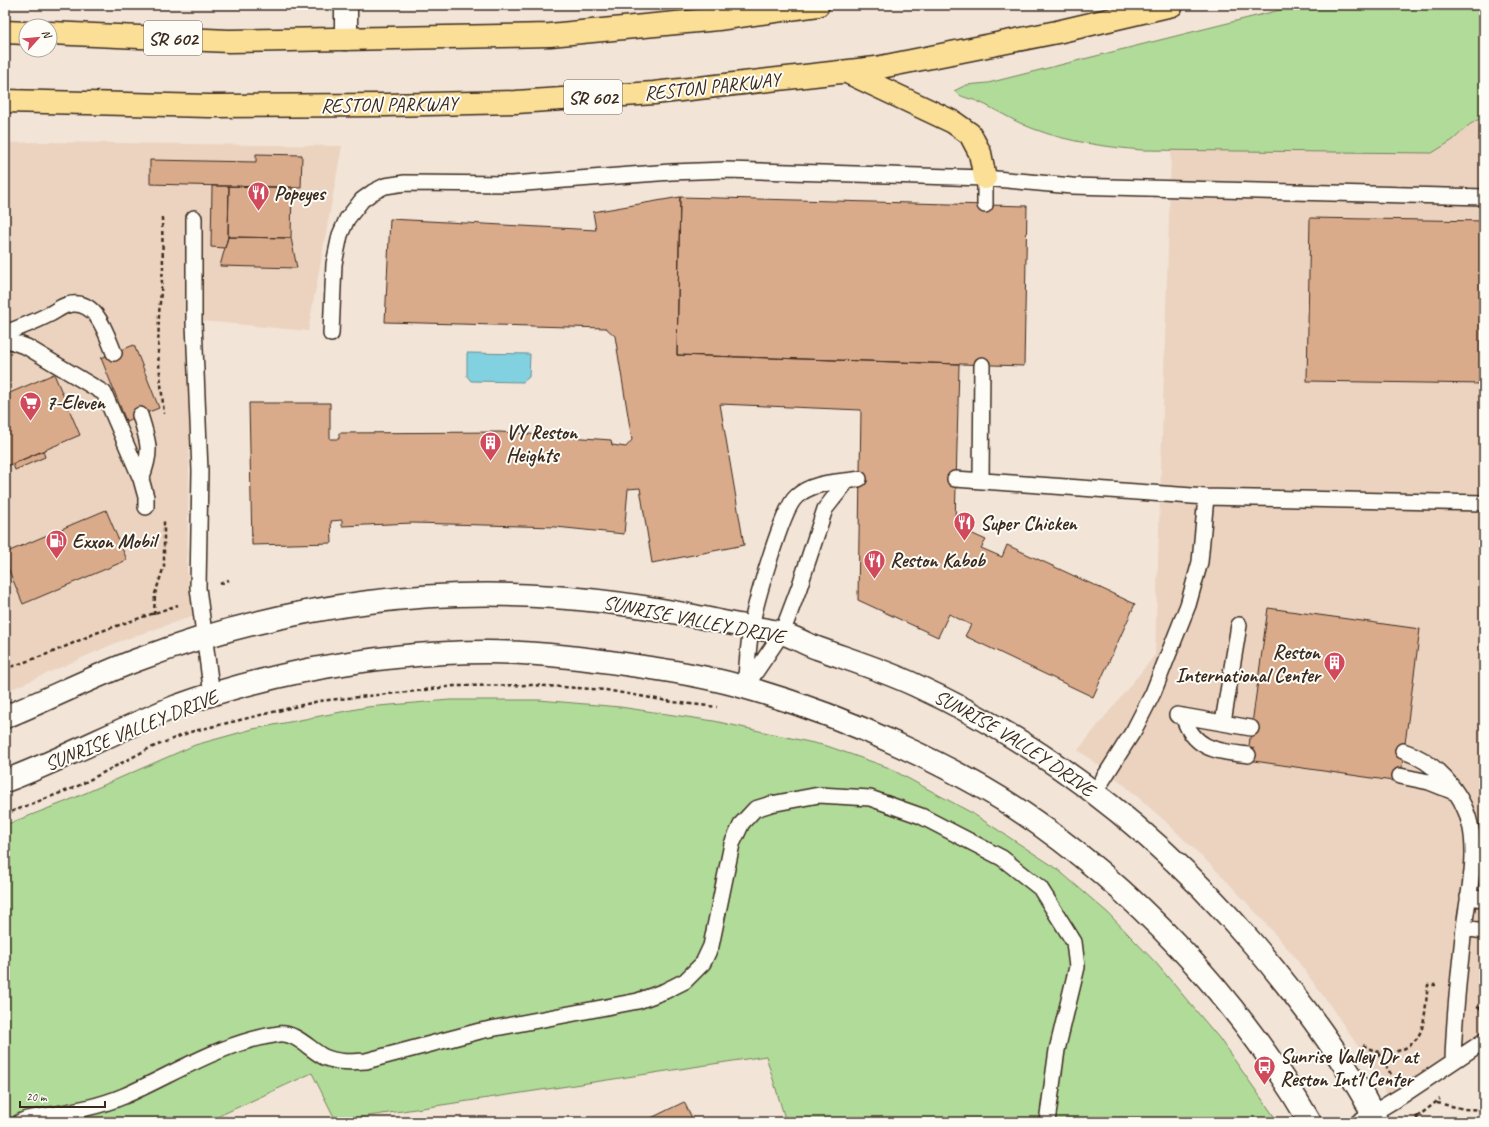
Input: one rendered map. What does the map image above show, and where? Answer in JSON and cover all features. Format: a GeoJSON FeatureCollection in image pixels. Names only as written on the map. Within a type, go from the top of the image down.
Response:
{"type":"FeatureCollection","features":[{"type":"Feature","properties":{"kind":"main road"},"geometry":{"type":"LineString","coordinates":[[346,5],[346,39]]}},
{"type":"Feature","properties":{"kind":"main road","name":"SR 602"},"geometry":{"type":"LineString","coordinates":[[58,33],[229,41],[550,35],[718,19],[818,5]]}},
{"type":"Feature","properties":{"kind":"main road","name":"RESTON PARKWAY"},"geometry":{"type":"LineString","coordinates":[[5,100],[209,106],[516,102],[654,93],[847,72],[925,60],[1057,32],[1172,5]]}},
{"type":"Feature","properties":{"kind":"main road"},"geometry":{"type":"LineString","coordinates":[[5,32],[18,33]]}},
{"type":"Feature","properties":{"kind":"main road"},"geometry":{"type":"LineString","coordinates":[[847,72],[953,122],[970,134],[980,153],[985,178]]}},
{"type":"Feature","properties":{"kind":"main road","name":"SUNRISE VALLEY DRIVE"},"geometry":{"type":"LineString","coordinates":[[5,717],[133,662],[204,637],[253,624],[344,606],[419,597],[485,593],[550,595],[606,600],[782,633],[816,648],[886,673],[938,696],[1004,732],[1065,770],[1095,792],[1150,839],[1203,890],[1276,971],[1315,1024],[1369,1119]]}},
{"type":"Feature","properties":{"kind":"main road","name":"SUNRISE VALLEY DRIVE"},"geometry":{"type":"LineString","coordinates":[[5,781],[62,758],[139,722],[212,695],[273,678],[339,665],[440,654],[484,652],[589,659],[699,676],[745,687],[846,722],[944,766],[999,797],[1050,832],[1116,886],[1190,959],[1250,1032],[1284,1080],[1310,1122]]}},
{"type":"Feature","properties":{"kind":"lane"},"geometry":{"type":"LineString","coordinates":[[331,334],[334,264],[340,235],[347,219],[362,200],[373,192],[385,186],[405,183],[512,184],[671,172],[726,170],[985,178],[1072,186],[1484,197]]}},
{"type":"Feature","properties":{"kind":"lane"},"geometry":{"type":"LineString","coordinates":[[985,178],[985,205]]}},
{"type":"Feature","properties":{"kind":"lane"},"geometry":{"type":"LineString","coordinates":[[194,218],[194,323],[200,471],[198,575],[204,637],[212,695]]}},
{"type":"Feature","properties":{"kind":"lane"},"geometry":{"type":"LineString","coordinates":[[5,333],[39,320],[61,308],[80,304],[94,313],[100,320],[114,353]]}},
{"type":"Feature","properties":{"kind":"lane"},"geometry":{"type":"LineString","coordinates":[[5,338],[27,347],[104,393],[141,479],[146,497],[146,507]]}},
{"type":"Feature","properties":{"kind":"lane"},"geometry":{"type":"LineString","coordinates":[[981,481],[982,365]]}},
{"type":"Feature","properties":{"kind":"lane"},"geometry":{"type":"LineString","coordinates":[[140,415],[147,436],[149,455],[141,479]]}},
{"type":"Feature","properties":{"kind":"lane"},"geometry":{"type":"LineString","coordinates":[[955,479],[1206,497],[1484,503]]}},
{"type":"Feature","properties":{"kind":"lane"},"geometry":{"type":"LineString","coordinates":[[853,480],[825,509],[800,588],[782,633],[745,687],[751,628],[778,532],[787,510],[794,498],[810,488],[823,484],[853,480]]}},
{"type":"Feature","properties":{"kind":"lane"},"geometry":{"type":"LineString","coordinates":[[1095,792],[1134,730],[1153,694],[1188,605],[1200,562],[1206,497]]}},
{"type":"Feature","properties":{"kind":"lane"},"geometry":{"type":"LineString","coordinates":[[1223,722],[1239,625]]}},
{"type":"Feature","properties":{"kind":"lane"},"geometry":{"type":"LineString","coordinates":[[1248,755],[1203,745],[1190,735],[1180,715],[1252,728]]}},
{"type":"Feature","properties":{"kind":"lane"},"geometry":{"type":"LineString","coordinates":[[1403,751],[1423,759],[1433,766],[1462,804],[1471,826],[1472,867],[1456,997],[1453,1061]]}},
{"type":"Feature","properties":{"kind":"lane"},"geometry":{"type":"LineString","coordinates":[[1400,776],[1429,782],[1454,792]]}},
{"type":"Feature","properties":{"kind":"lane"},"geometry":{"type":"LineString","coordinates":[[20,1122],[27,1119],[84,1109],[123,1096],[198,1059],[244,1041],[281,1034],[300,1040],[325,1057],[349,1063],[366,1061],[480,1032],[638,1001],[664,991],[685,981],[703,963],[711,946],[732,844],[742,823],[755,809],[771,804],[819,795],[870,798],[921,816],[1002,858],[1040,888],[1074,942],[1077,967],[1057,1050],[1047,1122]]}},
{"type":"Feature","properties":{"kind":"lane"},"geometry":{"type":"LineString","coordinates":[[1468,897],[1484,899]]}},
{"type":"Feature","properties":{"kind":"lane"},"geometry":{"type":"LineString","coordinates":[[1464,928],[1484,931]]}},
{"type":"Feature","properties":{"kind":"lane"},"geometry":{"type":"LineString","coordinates":[[1369,1119],[1484,1041]]}},
{"type":"Feature","properties":{"kind":"path"},"geometry":{"type":"LineString","coordinates":[[5,669],[53,652],[96,633],[154,615]]}},
{"type":"Feature","properties":{"kind":"path"},"geometry":{"type":"LineString","coordinates":[[5,814],[76,787],[148,749],[190,732],[319,701],[454,686],[533,685],[606,690],[714,708],[732,703],[745,687]]}},
{"type":"Feature","properties":{"kind":"path"},"geometry":{"type":"LineString","coordinates":[[1403,1095],[1378,1052],[1393,1053],[1402,1050],[1417,1037],[1422,1028],[1428,985]]}},
{"type":"Feature","properties":{"kind":"path"},"geometry":{"type":"LineString","coordinates":[[1416,1117],[1437,1103],[1465,1109],[1484,1110]]}},
{"type":"Feature","properties":{"kind":"shaded area"},"geometry":{"type":"Polygon","coordinates":[[[1484,5],[1484,1041],[1391,1102],[1366,1058],[1334,1011],[1294,956],[1260,917],[1220,874],[1166,822],[1122,783],[1078,750],[1155,655],[1171,154],[1171,92],[1484,5]]]}},
{"type":"Feature","properties":{"kind":"shaded area"},"geometry":{"type":"Polygon","coordinates":[[[40,142],[342,146],[308,331],[192,320],[187,570],[193,616],[118,642],[5,692],[5,143],[40,142]]]}},
{"type":"Feature","properties":{"kind":"green space"},"geometry":{"type":"Polygon","coordinates":[[[1300,5],[1484,5],[1484,116],[1469,125],[1453,140],[1432,153],[1142,150],[1087,143],[1047,134],[1027,126],[979,102],[966,98],[954,91],[966,85],[988,83],[1300,5]]]}},
{"type":"Feature","properties":{"kind":"green space"},"geometry":{"type":"Polygon","coordinates":[[[450,700],[539,700],[620,707],[714,721],[827,746],[887,767],[972,813],[1056,868],[1108,913],[1156,963],[1219,1038],[1278,1122],[786,1122],[766,1056],[336,1121],[312,1073],[206,1122],[5,1122],[5,825],[65,802],[195,745],[253,729],[367,707],[450,700]]]}},
{"type":"Feature","properties":{"kind":"water"},"geometry":{"type":"Polygon","coordinates":[[[467,353],[530,354],[529,377],[523,382],[471,381],[467,376],[467,353]]]}},
{"type":"Feature","properties":{"kind":"building"},"geometry":{"type":"Polygon","coordinates":[[[256,154],[302,155],[301,188],[150,184],[150,160],[256,162],[256,154]]]}},
{"type":"Feature","properties":{"kind":"building"},"geometry":{"type":"Polygon","coordinates":[[[212,186],[229,186],[228,237],[225,248],[211,247],[212,186]]]}},
{"type":"Feature","properties":{"kind":"building"},"geometry":{"type":"Polygon","coordinates":[[[229,186],[292,187],[291,238],[228,237],[229,186]]]}},
{"type":"Feature","properties":{"kind":"building"},"geometry":{"type":"Polygon","coordinates":[[[680,197],[1027,206],[1024,366],[677,355],[680,197]]]}},
{"type":"Feature","properties":{"kind":"building","name":"VY Reston Heights"},"geometry":{"type":"Polygon","coordinates":[[[680,197],[677,355],[959,364],[955,526],[986,540],[981,548],[1002,557],[1007,545],[1135,604],[1093,697],[965,636],[971,625],[949,614],[938,637],[858,600],[861,410],[720,404],[744,545],[652,563],[640,488],[628,489],[624,534],[556,527],[413,523],[342,526],[342,520],[331,521],[332,543],[252,545],[249,403],[330,403],[330,439],[339,439],[339,433],[500,432],[611,440],[612,445],[626,447],[632,440],[615,336],[606,328],[385,322],[390,219],[596,230],[593,212],[680,197]]]}},
{"type":"Feature","properties":{"kind":"building"},"geometry":{"type":"Polygon","coordinates":[[[1310,218],[1484,221],[1484,384],[1307,381],[1310,218]]]}},
{"type":"Feature","properties":{"kind":"building"},"geometry":{"type":"Polygon","coordinates":[[[228,237],[291,238],[297,268],[220,266],[228,237]]]}},
{"type":"Feature","properties":{"kind":"building"},"geometry":{"type":"Polygon","coordinates":[[[134,345],[159,408],[126,421],[101,358],[134,345]]]}},
{"type":"Feature","properties":{"kind":"building"},"geometry":{"type":"Polygon","coordinates":[[[54,374],[80,435],[5,467],[5,395],[54,374]]]}},
{"type":"Feature","properties":{"kind":"building"},"geometry":{"type":"Polygon","coordinates":[[[43,451],[45,457],[15,470],[13,464],[43,451]]]}},
{"type":"Feature","properties":{"kind":"building"},"geometry":{"type":"Polygon","coordinates":[[[106,510],[127,560],[23,604],[5,561],[5,553],[106,510]]]}},
{"type":"Feature","properties":{"kind":"building","name":"Reston International Center"},"geometry":{"type":"Polygon","coordinates":[[[1268,608],[1420,629],[1400,782],[1247,760],[1268,608]]]}},
{"type":"Feature","properties":{"kind":"building"},"geometry":{"type":"Polygon","coordinates":[[[684,1102],[694,1122],[643,1122],[684,1102]]]}},
{"type":"Feature","properties":{"kind":"place","name":"Popeyes"},"geometry":{"type":"Point","coordinates":[259,212]}},
{"type":"Feature","properties":{"kind":"place","name":"7-Eleven"},"geometry":{"type":"Point","coordinates":[31,422]}},
{"type":"Feature","properties":{"kind":"place","name":"VY Reston Heights"},"geometry":{"type":"Point","coordinates":[490,462]}},
{"type":"Feature","properties":{"kind":"place","name":"Super Chicken"},"geometry":{"type":"Point","coordinates":[965,542]}},
{"type":"Feature","properties":{"kind":"place","name":"Exxon Mobil"},"geometry":{"type":"Point","coordinates":[57,560]}},
{"type":"Feature","properties":{"kind":"place","name":"Reston Kabob"},"geometry":{"type":"Point","coordinates":[874,580]}},
{"type":"Feature","properties":{"kind":"place","name":"Reston International Center"},"geometry":{"type":"Point","coordinates":[1335,682]}},
{"type":"Feature","properties":{"kind":"place","name":"Sunrise Valley Dr at Reston Int'l Center"},"geometry":{"type":"Point","coordinates":[1264,1086]}}]}
